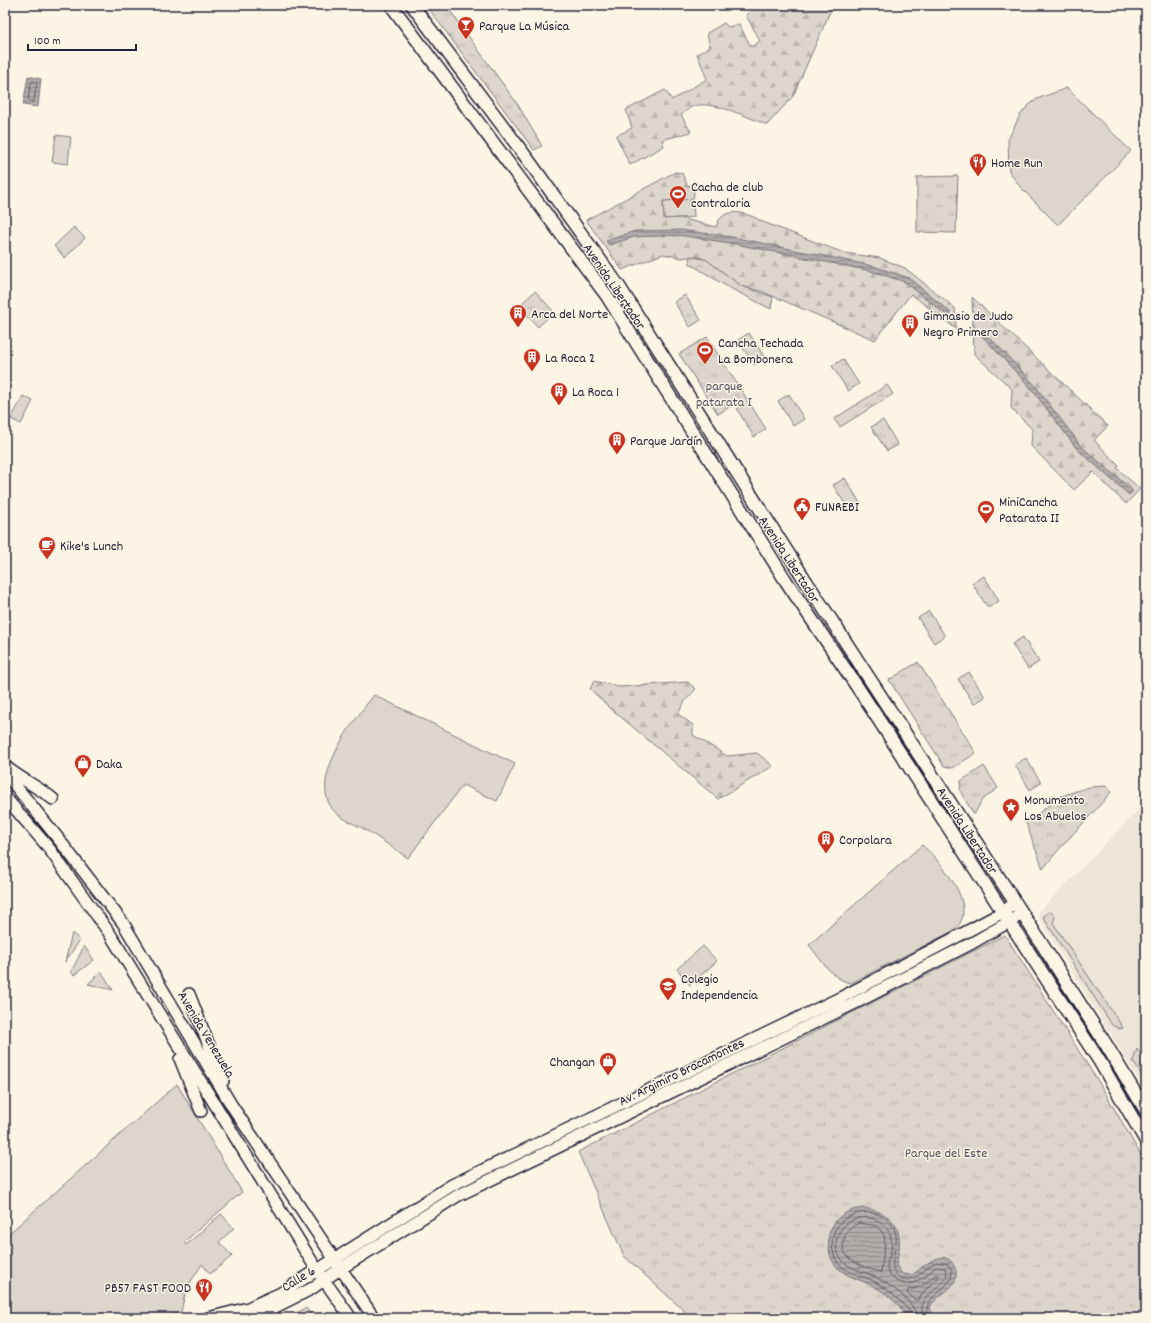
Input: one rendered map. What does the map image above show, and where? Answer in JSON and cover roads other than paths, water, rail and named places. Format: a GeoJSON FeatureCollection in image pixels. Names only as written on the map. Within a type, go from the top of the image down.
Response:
{"type":"FeatureCollection","features":[{"type":"Feature","properties":{"kind":"main road","name":"Avenida Libertador"},"geometry":{"type":"LineString","coordinates":[[391,5],[606,296],[786,581],[862,694],[1100,1062],[1146,1141]]}},
{"type":"Feature","properties":{"kind":"main road","name":"Avenida Libertador"},"geometry":{"type":"LineString","coordinates":[[412,5],[529,161],[618,285],[800,572],[1019,908],[1107,1046],[1146,1111]]}},
{"type":"Feature","properties":{"kind":"street"},"geometry":{"type":"LineString","coordinates":[[5,766],[16,775],[37,786],[53,799]]}},
{"type":"Feature","properties":{"kind":"street","name":"Avenida Venezuela"},"geometry":{"type":"LineString","coordinates":[[5,773],[62,843],[123,923],[232,1106],[374,1318]]}},
{"type":"Feature","properties":{"kind":"street"},"geometry":{"type":"LineString","coordinates":[[5,797],[48,847],[80,890],[126,959],[317,1270],[351,1318]]}},
{"type":"Feature","properties":{"kind":"street"},"geometry":{"type":"LineString","coordinates":[[208,1318],[248,1308],[281,1293],[333,1258],[452,1185],[1006,917],[1019,908]]}},
{"type":"Feature","properties":{"kind":"street","name":"Av. Argimiro Bracamontes"},"geometry":{"type":"LineString","coordinates":[[355,1260],[457,1196],[853,1004],[1006,917]]}},
{"type":"Feature","properties":{"kind":"street"},"geometry":{"type":"LineString","coordinates":[[190,994],[232,1106]]}},
{"type":"Feature","properties":{"kind":"street"},"geometry":{"type":"LineString","coordinates":[[168,1028],[201,1111]]}},
{"type":"Feature","properties":{"kind":"street","name":"Calle 6"},"geometry":{"type":"LineString","coordinates":[[253,1318],[286,1303],[355,1260]]}},
{"type":"Feature","properties":{"kind":"water"},"geometry":{"type":"Polygon","coordinates":[[[28,76],[41,79],[38,107],[23,105],[28,76]]]}},
{"type":"Feature","properties":{"kind":"water"},"geometry":{"type":"Polygon","coordinates":[[[680,230],[732,237],[873,266],[909,278],[950,312],[950,318],[905,282],[871,271],[730,243],[678,235],[634,237],[609,245],[606,241],[635,231],[680,230]]]}},
{"type":"Feature","properties":{"kind":"water"},"geometry":{"type":"Polygon","coordinates":[[[981,330],[1034,384],[1081,446],[1133,491],[1129,495],[1077,449],[1030,387],[980,334],[981,330]]]}},
{"type":"Feature","properties":{"kind":"water"},"geometry":{"type":"Polygon","coordinates":[[[864,1208],[876,1211],[892,1220],[899,1235],[896,1265],[902,1274],[912,1275],[928,1263],[940,1258],[946,1258],[951,1261],[956,1270],[955,1280],[954,1283],[935,1300],[930,1307],[932,1314],[936,1318],[908,1318],[899,1306],[884,1293],[841,1271],[835,1265],[831,1258],[828,1243],[831,1229],[835,1222],[845,1213],[864,1208]]]}},
{"type":"Feature","properties":{"kind":"place","name":"Parque La Música"},"geometry":{"type":"Point","coordinates":[466,40]}},
{"type":"Feature","properties":{"kind":"place","name":"Home Run"},"geometry":{"type":"Point","coordinates":[978,177]}},
{"type":"Feature","properties":{"kind":"place","name":"Cacha de club contraloria"},"geometry":{"type":"Point","coordinates":[678,209]}},
{"type":"Feature","properties":{"kind":"place","name":"Arca del Norte"},"geometry":{"type":"Point","coordinates":[518,328]}},
{"type":"Feature","properties":{"kind":"place","name":"Gimnasio de Judo Negro Primero"},"geometry":{"type":"Point","coordinates":[910,338]}},
{"type":"Feature","properties":{"kind":"place","name":"Cancha Techada La Bombonera"},"geometry":{"type":"Point","coordinates":[705,365]}},
{"type":"Feature","properties":{"kind":"place","name":"La Roca 2"},"geometry":{"type":"Point","coordinates":[532,372]}},
{"type":"Feature","properties":{"kind":"place","name":"La Roca 1"},"geometry":{"type":"Point","coordinates":[559,406]}},
{"type":"Feature","properties":{"kind":"place","name":"Parque Jardín"},"geometry":{"type":"Point","coordinates":[617,455]}},
{"type":"Feature","properties":{"kind":"place","name":"FUNREBI"},"geometry":{"type":"Point","coordinates":[802,521]}},
{"type":"Feature","properties":{"kind":"place","name":"MiniCancha Patarata II"},"geometry":{"type":"Point","coordinates":[986,524]}},
{"type":"Feature","properties":{"kind":"place","name":"Kike's Lunch"},"geometry":{"type":"Point","coordinates":[47,560]}},
{"type":"Feature","properties":{"kind":"place","name":"Daka"},"geometry":{"type":"Point","coordinates":[83,778]}},
{"type":"Feature","properties":{"kind":"place","name":"Monumento Los Abuelos"},"geometry":{"type":"Point","coordinates":[1011,822]}},
{"type":"Feature","properties":{"kind":"place","name":"Corpolara"},"geometry":{"type":"Point","coordinates":[826,854]}},
{"type":"Feature","properties":{"kind":"place","name":"Colegio Independencia"},"geometry":{"type":"Point","coordinates":[668,1001]}},
{"type":"Feature","properties":{"kind":"place","name":"Changan"},"geometry":{"type":"Point","coordinates":[608,1076]}},
{"type":"Feature","properties":{"kind":"place","name":"PB57 FAST FOOD"},"geometry":{"type":"Point","coordinates":[204,1302]}},
{"type":"Feature","properties":{"kind":"park label","name":"parque patarata I"},"geometry":{"type":"Point","coordinates":[724,394]}},
{"type":"Feature","properties":{"kind":"park label","name":"Parque del Este"},"geometry":{"type":"Point","coordinates":[946,1152]}}]}
